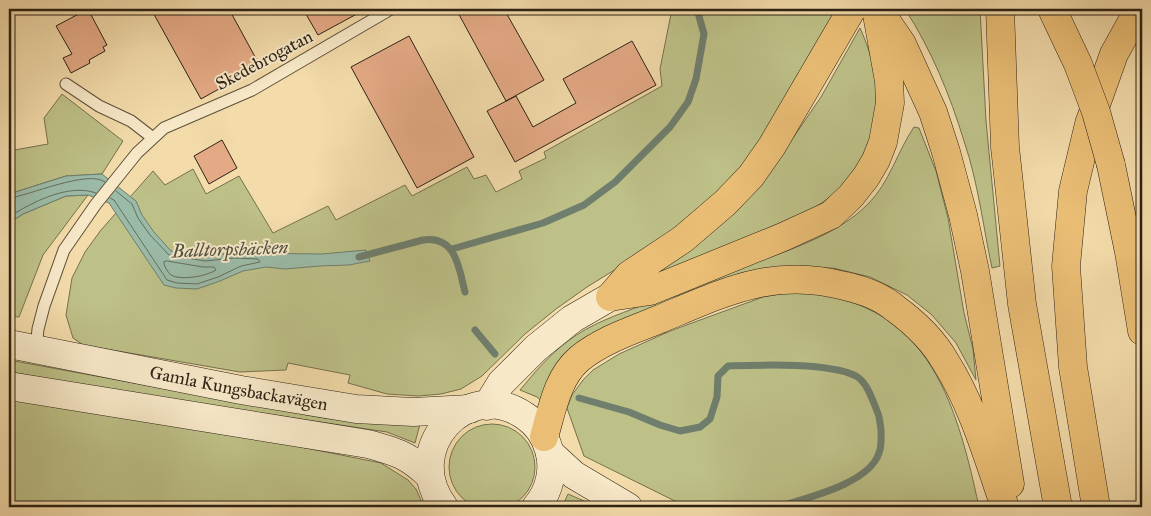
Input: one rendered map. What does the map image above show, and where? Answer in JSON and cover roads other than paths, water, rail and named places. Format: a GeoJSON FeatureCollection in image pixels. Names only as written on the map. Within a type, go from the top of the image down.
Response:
{"type":"FeatureCollection","features":[{"type":"Feature","properties":{"kind":"highway"},"geometry":{"type":"LineString","coordinates":[[610,297],[629,275],[683,239],[725,203],[751,176],[772,146],[852,9]]}},
{"type":"Feature","properties":{"kind":"highway"},"geometry":{"type":"LineString","coordinates":[[877,9],[893,49],[933,112],[963,215],[975,272],[1014,507]]}},
{"type":"Feature","properties":{"kind":"highway"},"geometry":{"type":"LineString","coordinates":[[1000,9],[1006,147],[1022,304],[1058,507]]}},
{"type":"Feature","properties":{"kind":"highway"},"geometry":{"type":"LineString","coordinates":[[1052,9],[1078,64],[1096,112],[1111,165],[1129,252],[1142,331]]}},
{"type":"Feature","properties":{"kind":"highway"},"geometry":{"type":"LineString","coordinates":[[1096,507],[1072,368],[1066,266],[1073,191],[1089,124],[1114,54],[1139,9]]}},
{"type":"Feature","properties":{"kind":"highway"},"geometry":{"type":"LineString","coordinates":[[610,297],[650,291],[790,234],[831,215],[851,196],[866,177],[884,142],[890,104],[889,81],[893,49]]}},
{"type":"Feature","properties":{"kind":"highway"},"geometry":{"type":"LineString","coordinates":[[547,445],[559,386],[567,372],[580,359],[611,340],[717,296],[762,282],[794,278],[830,282],[862,290],[895,307],[924,332],[945,360],[959,385],[978,431],[1005,507]]}},
{"type":"Feature","properties":{"kind":"main road"},"geometry":{"type":"LineString","coordinates":[[444,507],[437,496],[430,476],[431,451],[438,435],[455,417],[479,407],[536,348],[572,319],[610,297]]}},
{"type":"Feature","properties":{"kind":"main road","name":"Gamla Kungsbackavägen"},"geometry":{"type":"LineString","coordinates":[[9,344],[240,390],[356,409],[413,412],[504,407],[520,413],[534,423],[547,445],[574,474],[628,507]]}},
{"type":"Feature","properties":{"kind":"main road","name":"Gamla Kungsbackavägen"},"geometry":{"type":"LineString","coordinates":[[9,386],[368,444],[396,451],[414,461],[430,476]]}},
{"type":"Feature","properties":{"kind":"main road"},"geometry":{"type":"LineString","coordinates":[[536,507],[545,494],[551,474],[547,445]]}},
{"type":"Feature","properties":{"kind":"lane","name":"Skedebrogatan"},"geometry":{"type":"LineString","coordinates":[[36,349],[38,329],[44,306],[64,250],[96,204],[137,153],[164,128],[252,90],[391,9]]}},
{"type":"Feature","properties":{"kind":"lane"},"geometry":{"type":"LineString","coordinates":[[66,84],[99,106],[130,121],[153,138]]}},
{"type":"Feature","properties":{"kind":"water"},"geometry":{"type":"Polygon","coordinates":[[[102,174],[136,201],[142,215],[171,251],[205,256],[234,253],[322,254],[366,250],[370,261],[349,265],[285,269],[266,267],[243,271],[197,289],[176,288],[164,285],[109,203],[88,195],[66,196],[23,214],[9,223],[9,194],[66,176],[102,174]]]}},
{"type":"Feature","properties":{"kind":"waterway"},"geometry":{"type":"LineString","coordinates":[[452,249],[543,223],[584,205],[615,182],[670,127],[688,102],[696,79],[704,34],[697,9]]}},
{"type":"Feature","properties":{"kind":"waterway","name":"Balltorpsbäcken"},"geometry":{"type":"LineString","coordinates":[[359,257],[423,240],[434,240],[443,243],[454,255],[461,273],[465,292]]}},
{"type":"Feature","properties":{"kind":"waterway","name":"Balltorpsbäcken"},"geometry":{"type":"LineString","coordinates":[[475,330],[495,354]]}},
{"type":"Feature","properties":{"kind":"waterway","name":"Balltorpsbäcken"},"geometry":{"type":"LineString","coordinates":[[579,398],[629,412],[680,431],[700,427],[710,419],[717,397],[718,376],[728,366],[811,366],[829,368],[856,376],[866,387],[879,418],[881,447],[873,464],[863,473],[835,488],[778,507]]}}]}
